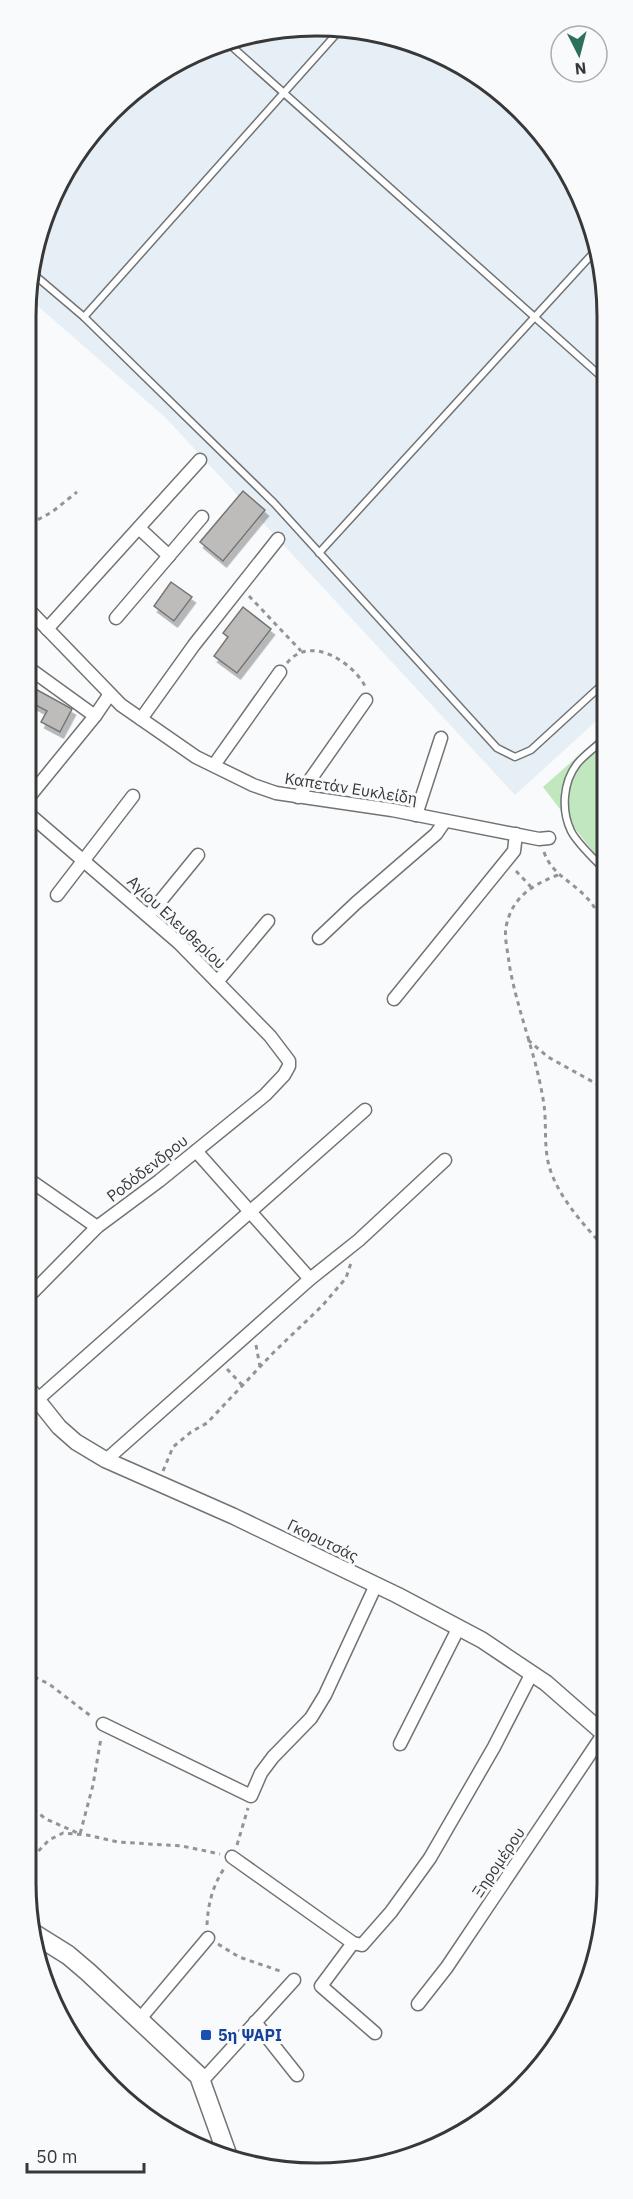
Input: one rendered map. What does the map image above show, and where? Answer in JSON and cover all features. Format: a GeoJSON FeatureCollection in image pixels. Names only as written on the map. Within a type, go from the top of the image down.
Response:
{"type":"FeatureCollection","features":[{"type":"Feature","properties":{"kind":"main road"},"geometry":{"type":"LineString","coordinates":[[41,1938],[68,1955],[199,2076],[225,2148]]}},
{"type":"Feature","properties":{"kind":"street"},"geometry":{"type":"LineString","coordinates":[[47,629],[140,529],[200,460]]}},
{"type":"Feature","properties":{"kind":"street"},"geometry":{"type":"LineString","coordinates":[[116,618],[202,517]]}},
{"type":"Feature","properties":{"kind":"street"},"geometry":{"type":"LineString","coordinates":[[140,529],[169,556]]}},
{"type":"Feature","properties":{"kind":"street"},"geometry":{"type":"LineString","coordinates":[[141,719],[194,645],[278,539]]}},
{"type":"Feature","properties":{"kind":"street","name":"Καπετάν Ευκλείδη"},"geometry":{"type":"LineString","coordinates":[[36,617],[121,705],[172,742],[260,788],[298,798],[392,810],[544,839]]}},
{"type":"Feature","properties":{"kind":"street"},"geometry":{"type":"LineString","coordinates":[[214,765],[280,672]]}},
{"type":"Feature","properties":{"kind":"street"},"geometry":{"type":"LineString","coordinates":[[36,673],[95,716]]}},
{"type":"Feature","properties":{"kind":"street"},"geometry":{"type":"LineString","coordinates":[[36,788],[95,716],[110,694]]}},
{"type":"Feature","properties":{"kind":"street"},"geometry":{"type":"LineString","coordinates":[[298,798],[366,700]]}},
{"type":"Feature","properties":{"kind":"street"},"geometry":{"type":"LineString","coordinates":[[416,815],[441,738]]}},
{"type":"Feature","properties":{"kind":"street"},"geometry":{"type":"LineString","coordinates":[[57,895],[133,796]]}},
{"type":"Feature","properties":{"kind":"street","name":"Αγίου Ελευθερίου"},"geometry":{"type":"LineString","coordinates":[[36,820],[179,943],[270,1035],[289,1061],[289,1066]]}},
{"type":"Feature","properties":{"kind":"street"},"geometry":{"type":"LineString","coordinates":[[319,938],[436,834],[445,821]]}},
{"type":"Feature","properties":{"kind":"street"},"geometry":{"type":"LineString","coordinates":[[394,999],[514,851],[516,834]]}},
{"type":"Feature","properties":{"kind":"street"},"geometry":{"type":"LineString","coordinates":[[149,915],[198,855]]}},
{"type":"Feature","properties":{"kind":"street"},"geometry":{"type":"LineString","coordinates":[[217,982],[268,921]]}},
{"type":"Feature","properties":{"kind":"street","name":"Ροδόδενδρου"},"geometry":{"type":"LineString","coordinates":[[36,1289],[97,1227],[265,1095],[284,1075],[289,1066]]}},
{"type":"Feature","properties":{"kind":"street"},"geometry":{"type":"LineString","coordinates":[[37,1400],[249,1210],[365,1110]]}},
{"type":"Feature","properties":{"kind":"street"},"geometry":{"type":"LineString","coordinates":[[196,1151],[310,1279]]}},
{"type":"Feature","properties":{"kind":"street"},"geometry":{"type":"LineString","coordinates":[[106,1460],[310,1279],[359,1240],[445,1160]]}},
{"type":"Feature","properties":{"kind":"street"},"geometry":{"type":"LineString","coordinates":[[36,1185],[97,1227]]}},
{"type":"Feature","properties":{"kind":"street","name":"Γκορυτσάς"},"geometry":{"type":"LineString","coordinates":[[37,1400],[59,1427],[76,1442],[106,1460],[233,1516],[376,1585],[482,1640],[532,1673],[597,1730]]}},
{"type":"Feature","properties":{"kind":"street"},"geometry":{"type":"LineString","coordinates":[[103,1724],[250,1796],[267,1765],[311,1718],[320,1703],[376,1585]]}},
{"type":"Feature","properties":{"kind":"street"},"geometry":{"type":"LineString","coordinates":[[400,1744],[459,1627]]}},
{"type":"Feature","properties":{"kind":"street"},"geometry":{"type":"LineString","coordinates":[[232,1857],[353,1943],[362,1944],[391,1912],[430,1858],[494,1747],[532,1673]]}},
{"type":"Feature","properties":{"kind":"street","name":"Ξηρομέρου"},"geometry":{"type":"LineString","coordinates":[[418,2004],[447,1967],[597,1742]]}},
{"type":"Feature","properties":{"kind":"street"},"geometry":{"type":"LineString","coordinates":[[139,2020],[208,1938]]}},
{"type":"Feature","properties":{"kind":"street"},"geometry":{"type":"LineString","coordinates":[[353,1943],[321,1986],[375,2033]]}},
{"type":"Feature","properties":{"kind":"street"},"geometry":{"type":"LineString","coordinates":[[202,2081],[294,1980]]}},
{"type":"Feature","properties":{"kind":"street"},"geometry":{"type":"LineString","coordinates":[[255,2022],[297,2075]]}},
{"type":"Feature","properties":{"kind":"lane"},"geometry":{"type":"LineString","coordinates":[[84,317],[334,37]]}},
{"type":"Feature","properties":{"kind":"lane"},"geometry":{"type":"LineString","coordinates":[[234,49],[597,373]]}},
{"type":"Feature","properties":{"kind":"lane"},"geometry":{"type":"LineString","coordinates":[[319,553],[590,256]]}},
{"type":"Feature","properties":{"kind":"lane"},"geometry":{"type":"LineString","coordinates":[[38,278],[84,317],[274,503],[497,748],[515,757],[531,750],[597,689]]}},
{"type":"Feature","properties":{"kind":"lane"},"geometry":{"type":"LineString","coordinates":[[597,745],[577,764],[568,782],[564,799],[571,832],[597,861]]}},
{"type":"Feature","properties":{"kind":"path"},"geometry":{"type":"LineString","coordinates":[[36,521],[77,492]]}},
{"type":"Feature","properties":{"kind":"path"},"geometry":{"type":"LineString","coordinates":[[239,587],[301,651]]}},
{"type":"Feature","properties":{"kind":"path"},"geometry":{"type":"LineString","coordinates":[[280,672],[301,651],[315,651],[334,656],[357,674],[365,686],[366,700]]}},
{"type":"Feature","properties":{"kind":"path"},"geometry":{"type":"LineString","coordinates":[[544,839],[548,864],[588,899],[597,912]]}},
{"type":"Feature","properties":{"kind":"path"},"geometry":{"type":"LineString","coordinates":[[558,875],[536,884],[523,893],[506,928],[514,991],[544,1104],[546,1148],[551,1172],[561,1192],[597,1238]]}},
{"type":"Feature","properties":{"kind":"path"},"geometry":{"type":"LineString","coordinates":[[527,1038],[548,1057],[597,1084]]}},
{"type":"Feature","properties":{"kind":"path"},"geometry":{"type":"LineString","coordinates":[[159,1484],[165,1461],[173,1447],[191,1432],[207,1423],[260,1366],[322,1306],[346,1278],[359,1240]]}},
{"type":"Feature","properties":{"kind":"path"},"geometry":{"type":"LineString","coordinates":[[255,1328],[260,1366]]}},
{"type":"Feature","properties":{"kind":"path"},"geometry":{"type":"LineString","coordinates":[[220,1361],[242,1385]]}},
{"type":"Feature","properties":{"kind":"path"},"geometry":{"type":"LineString","coordinates":[[36,1678],[49,1684],[103,1724],[93,1785],[80,1834]]}},
{"type":"Feature","properties":{"kind":"path"},"geometry":{"type":"LineString","coordinates":[[250,1796],[240,1839],[232,1857],[215,1883],[209,1901],[208,1938],[239,1958],[284,1972],[294,1980]]}},
{"type":"Feature","properties":{"kind":"path"},"geometry":{"type":"LineString","coordinates":[[36,1812],[46,1819],[80,1834]]}},
{"type":"Feature","properties":{"kind":"path"},"geometry":{"type":"LineString","coordinates":[[36,1854],[49,1840],[63,1833],[118,1842],[182,1846],[232,1857]]}},
{"type":"Feature","properties":{"kind":"shaded area"},"geometry":{"type":"Polygon","coordinates":[[[316,36],[371,41],[424,57],[472,83],[515,118],[550,161],[576,209],[592,262],[597,316],[597,720],[515,795],[165,417],[37,305],[41,262],[57,209],[83,161],[118,118],[161,83],[192,65],[226,51],[280,38],[316,36]]]}},
{"type":"Feature","properties":{"kind":"green space"},"geometry":{"type":"Polygon","coordinates":[[[597,739],[597,857],[543,787],[597,739]]]}},
{"type":"Feature","properties":{"kind":"building"},"geometry":{"type":"Polygon","coordinates":[[[243,491],[265,510],[223,561],[200,542],[243,491]]]}},
{"type":"Feature","properties":{"kind":"building"},"geometry":{"type":"Polygon","coordinates":[[[171,582],[192,597],[174,621],[154,606],[171,582]]]}},
{"type":"Feature","properties":{"kind":"building"},"geometry":{"type":"Polygon","coordinates":[[[243,607],[271,629],[237,673],[214,656],[228,637],[223,633],[243,607]]]}},
{"type":"Feature","properties":{"kind":"building"},"geometry":{"type":"Polygon","coordinates":[[[36,689],[72,709],[60,732],[41,722],[47,711],[36,705],[36,689]]]}},
{"type":"Feature","properties":{"kind":"place","name":"5η ΨΑΡΙ"},"geometry":{"type":"Point","coordinates":[206,2035]}}]}
